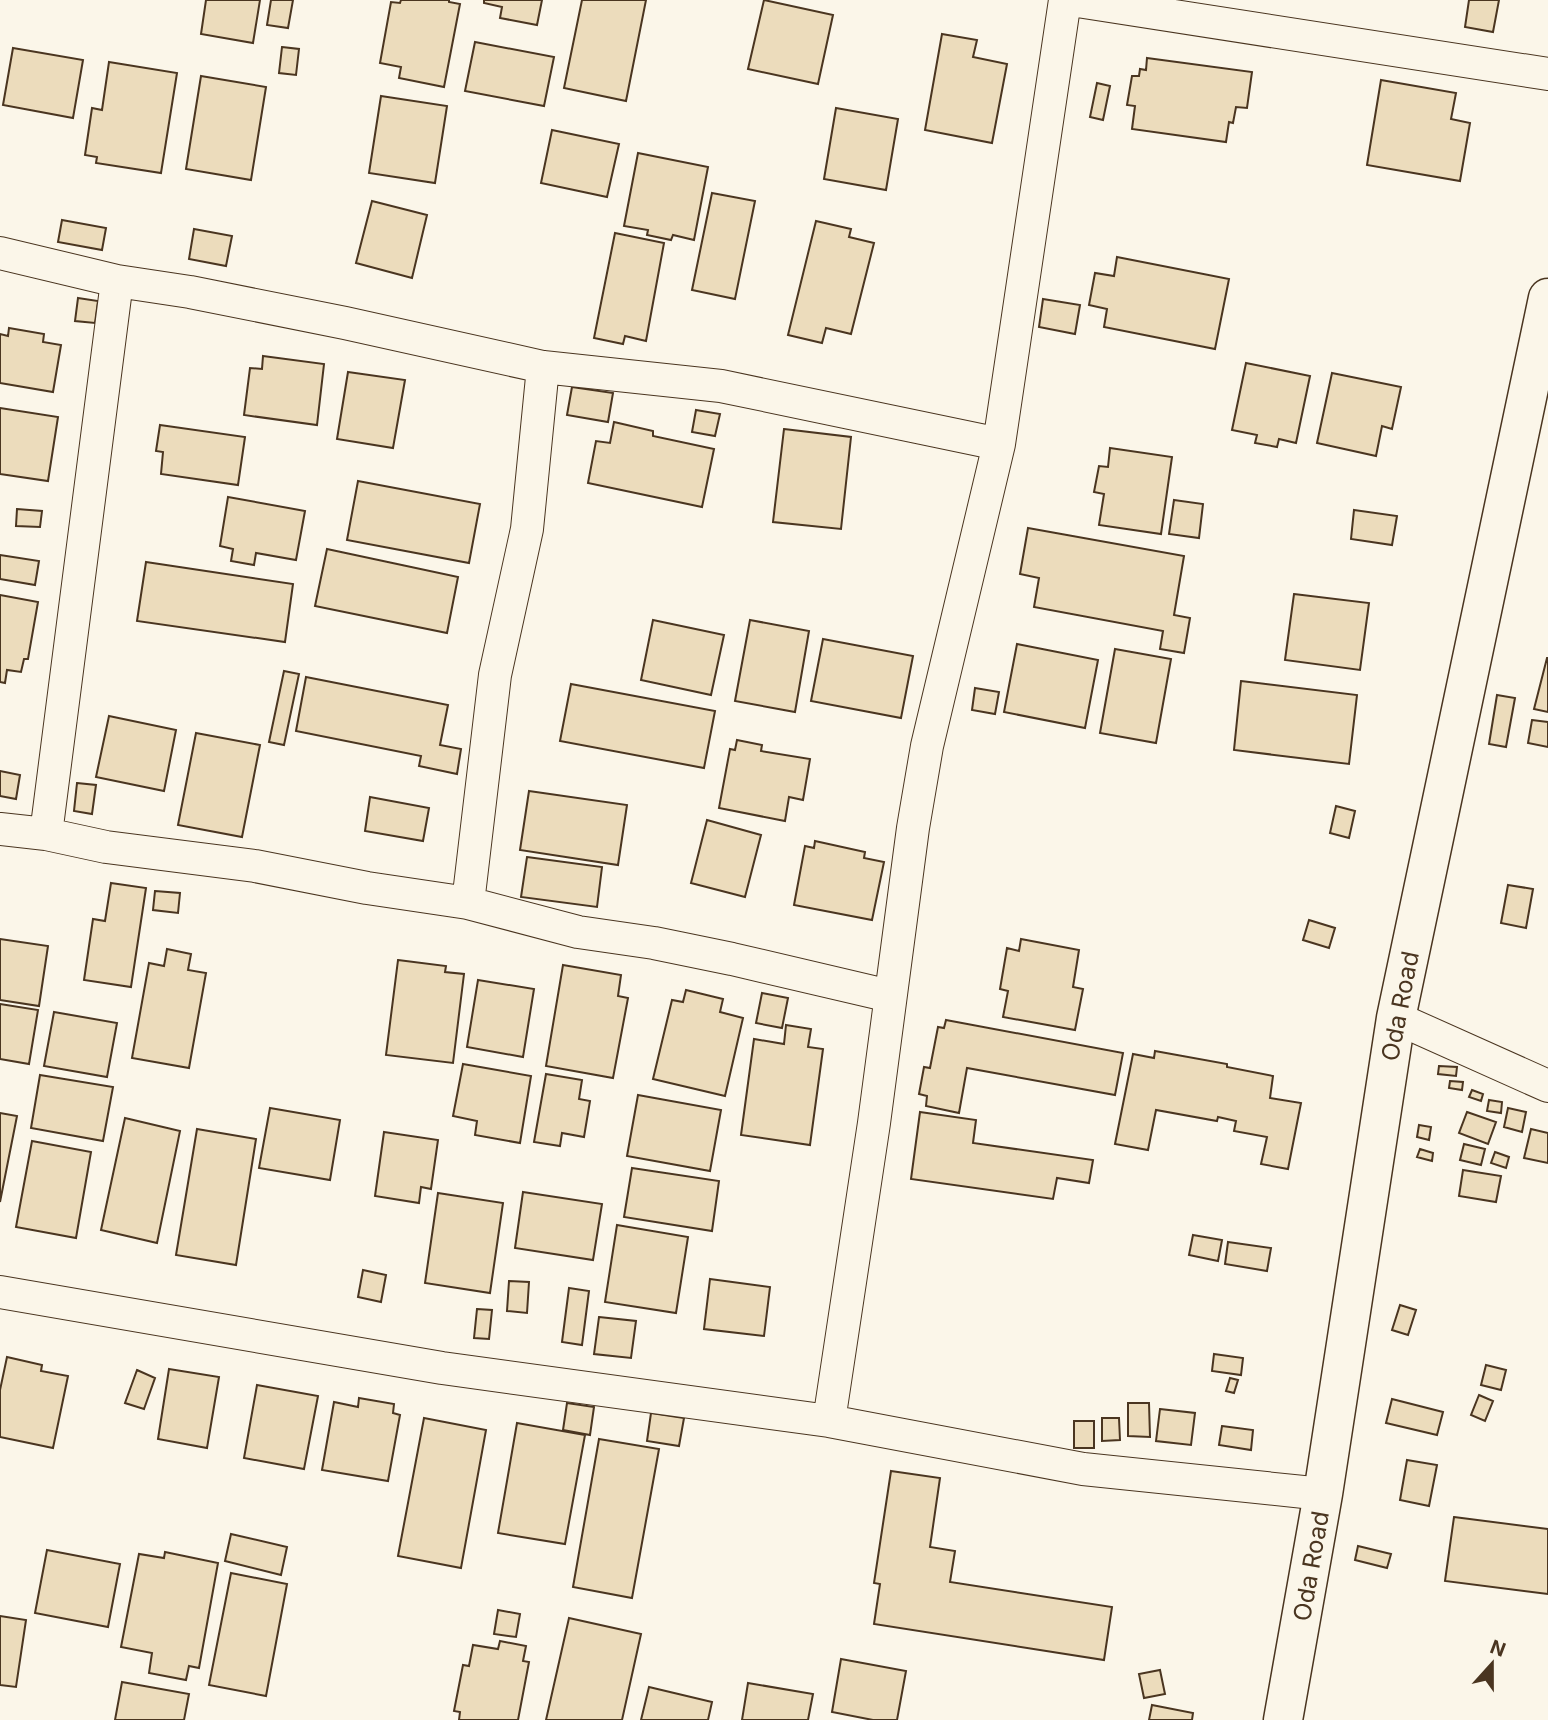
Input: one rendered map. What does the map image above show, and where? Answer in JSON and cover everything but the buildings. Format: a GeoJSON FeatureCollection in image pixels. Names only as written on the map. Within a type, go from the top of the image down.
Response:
{"type":"FeatureCollection","features":[{"type":"Feature","properties":{"kind":"street"},"geometry":{"type":"LineString","coordinates":[[829,1421],[872,1136],[913,828],[928,746],[999,444],[1065,0]]}},
{"type":"Feature","properties":{"kind":"street"},"geometry":{"type":"LineString","coordinates":[[1071,0],[1548,74]]}},
{"type":"Feature","properties":{"kind":"street"},"geometry":{"type":"LineString","coordinates":[[0,253],[117,281],[190,292],[332,320],[543,367],[721,386],[999,444]]}},
{"type":"Feature","properties":{"kind":"street"},"geometry":{"type":"LineString","coordinates":[[46,834],[117,281]]}},
{"type":"Feature","properties":{"kind":"street","name":"Oda Road"},"geometry":{"type":"LineString","coordinates":[[1283,1720],[1323,1494],[1396,1018],[1548,298]]}},
{"type":"Feature","properties":{"kind":"street"},"geometry":{"type":"LineString","coordinates":[[468,903],[495,675],[527,528],[543,367]]}},
{"type":"Feature","properties":{"kind":"street"},"geometry":{"type":"LineString","coordinates":[[0,829],[46,834],[106,847],[255,866],[367,888],[468,903],[578,932],[719,956],[890,996]]}},
{"type":"Feature","properties":{"kind":"street"},"geometry":{"type":"LineString","coordinates":[[1396,1018],[1548,1086]]}},
{"type":"Feature","properties":{"kind":"street"},"geometry":{"type":"LineString","coordinates":[[0,1292],[442,1368],[829,1421],[1083,1469],[1323,1494]]}}]}
